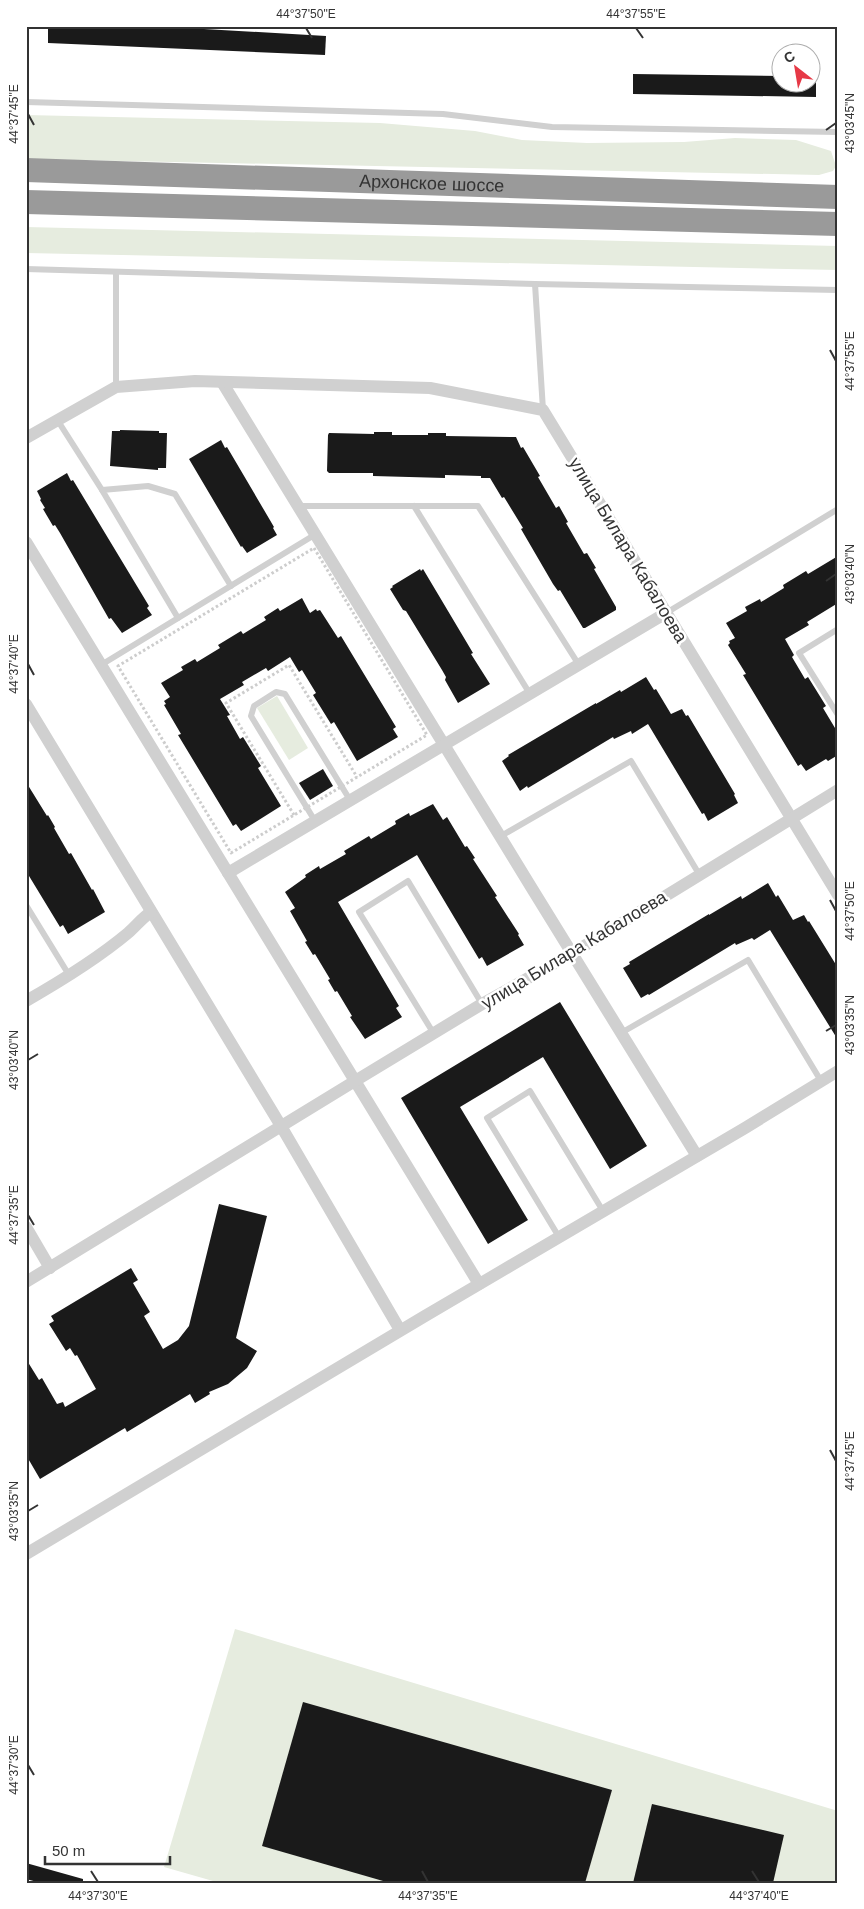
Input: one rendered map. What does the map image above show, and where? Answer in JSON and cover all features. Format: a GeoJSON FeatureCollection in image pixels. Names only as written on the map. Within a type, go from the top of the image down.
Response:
{"type":"FeatureCollection","features":[{"type":"Feature","properties":{"kind":"highway","name":"Архонское шоссе"},"geometry":{"type":"LineString","coordinates":[[26,170],[838,197]]}},
{"type":"Feature","properties":{"kind":"highway","name":"Архонское шоссе"},"geometry":{"type":"LineString","coordinates":[[26,202],[838,224]]}},
{"type":"Feature","properties":{"kind":"street"},"geometry":{"type":"LineString","coordinates":[[26,438],[116,387],[195,381],[430,388],[543,410]]}},
{"type":"Feature","properties":{"kind":"street"},"geometry":{"type":"LineString","coordinates":[[222,382],[445,744],[571,954],[697,1156]]}},
{"type":"Feature","properties":{"kind":"street","name":"улица Билара Кабалоева"},"geometry":{"type":"LineString","coordinates":[[543,410],[838,894]]}},
{"type":"Feature","properties":{"kind":"street"},"geometry":{"type":"LineString","coordinates":[[26,542],[479,1284]]}},
{"type":"Feature","properties":{"kind":"street"},"geometry":{"type":"LineString","coordinates":[[228,873],[666,613]]}},
{"type":"Feature","properties":{"kind":"street"},"geometry":{"type":"LineString","coordinates":[[28,712],[281,1126],[400,1330]]}},
{"type":"Feature","properties":{"kind":"street","name":"улица Билара Кабалоева"},"geometry":{"type":"LineString","coordinates":[[26,1282],[482,1004],[571,954],[838,790]]}},
{"type":"Feature","properties":{"kind":"street"},"geometry":{"type":"LineString","coordinates":[[26,1001],[69,975],[128,933],[142,918],[151,912]]}},
{"type":"Feature","properties":{"kind":"street"},"geometry":{"type":"LineString","coordinates":[[26,1554],[838,1071]]}},
{"type":"Feature","properties":{"kind":"street"},"geometry":{"type":"LineString","coordinates":[[26,1226],[50,1268]]}},
{"type":"Feature","properties":{"kind":"lane"},"geometry":{"type":"LineString","coordinates":[[26,102],[444,114],[552,127],[838,132]]}},
{"type":"Feature","properties":{"kind":"lane"},"geometry":{"type":"LineString","coordinates":[[26,269],[534,284],[838,290]]}},
{"type":"Feature","properties":{"kind":"lane"},"geometry":{"type":"LineString","coordinates":[[116,272],[116,387]]}},
{"type":"Feature","properties":{"kind":"lane"},"geometry":{"type":"LineString","coordinates":[[534,284],[543,410]]}},
{"type":"Feature","properties":{"kind":"lane"},"geometry":{"type":"LineString","coordinates":[[58,421],[102,490],[178,618]]}},
{"type":"Feature","properties":{"kind":"lane"},"geometry":{"type":"LineString","coordinates":[[102,490],[148,486],[175,494],[231,586]]}},
{"type":"Feature","properties":{"kind":"lane"},"geometry":{"type":"LineString","coordinates":[[298,506],[478,506],[579,665]]}},
{"type":"Feature","properties":{"kind":"lane"},"geometry":{"type":"LineString","coordinates":[[414,506],[530,694]]}},
{"type":"Feature","properties":{"kind":"lane"},"geometry":{"type":"LineString","coordinates":[[666,613],[838,509]]}},
{"type":"Feature","properties":{"kind":"lane"},"geometry":{"type":"LineString","coordinates":[[102,665],[316,534]]}},
{"type":"Feature","properties":{"kind":"lane"},"geometry":{"type":"LineString","coordinates":[[838,629],[799,653],[838,715]]}},
{"type":"Feature","properties":{"kind":"lane"},"geometry":{"type":"LineString","coordinates":[[315,821],[251,716],[254,706],[276,692],[285,694],[350,800]]}},
{"type":"Feature","properties":{"kind":"lane"},"geometry":{"type":"LineString","coordinates":[[501,836],[631,761],[699,874]]}},
{"type":"Feature","properties":{"kind":"lane"},"geometry":{"type":"LineString","coordinates":[[434,1034],[359,912],[408,881],[482,1004]]}},
{"type":"Feature","properties":{"kind":"lane"},"geometry":{"type":"LineString","coordinates":[[26,905],[69,975]]}},
{"type":"Feature","properties":{"kind":"lane"},"geometry":{"type":"LineString","coordinates":[[621,1033],[748,960],[822,1081]]}},
{"type":"Feature","properties":{"kind":"lane"},"geometry":{"type":"LineString","coordinates":[[559,1237],[487,1118],[530,1092],[603,1212]]}},
{"type":"Feature","properties":{"kind":"path"},"geometry":{"type":"LineString","coordinates":[[294,815],[226,703],[289,665],[357,777]]}},
{"type":"Feature","properties":{"kind":"shaded area"},"geometry":{"type":"Polygon","coordinates":[[[26,115],[380,123],[475,131],[522,140],[587,143],[684,142],[735,138],[796,140],[831,151],[836,166],[833,171],[819,175],[26,159],[26,115]]]}},
{"type":"Feature","properties":{"kind":"shaded area"},"geometry":{"type":"Polygon","coordinates":[[[26,227],[838,246],[838,270],[26,253],[26,227]]]}},
{"type":"Feature","properties":{"kind":"shaded area"},"geometry":{"type":"Polygon","coordinates":[[[277,696],[308,748],[289,760],[257,708],[277,696]]]}},
{"type":"Feature","properties":{"kind":"shaded area"},"geometry":{"type":"Polygon","coordinates":[[[235,1629],[838,1811],[838,1883],[220,1883],[164,1867],[235,1629]]]}},
{"type":"Feature","properties":{"kind":"building"},"geometry":{"type":"Polygon","coordinates":[[[48,26],[152,26],[326,36],[325,55],[48,43],[48,26]]]}},
{"type":"Feature","properties":{"kind":"building"},"geometry":{"type":"Polygon","coordinates":[[[633,74],[772,76],[772,92],[816,92],[816,97],[633,94],[633,74]]]}},
{"type":"Feature","properties":{"kind":"building"},"geometry":{"type":"Polygon","coordinates":[[[112,431],[167,433],[166,468],[158,468],[158,470],[110,466],[112,431]]]}},
{"type":"Feature","properties":{"kind":"building"},"geometry":{"type":"Polygon","coordinates":[[[374,432],[392,432],[392,435],[446,433],[446,436],[516,437],[521,448],[523,447],[540,476],[538,477],[556,508],[559,506],[568,522],[566,523],[584,554],[587,553],[596,568],[594,569],[616,610],[583,628],[560,590],[558,591],[553,584],[521,529],[523,528],[490,478],[445,475],[445,478],[373,476],[373,473],[329,473],[327,471],[329,433],[374,434],[374,432]]]}},
{"type":"Feature","properties":{"kind":"building"},"geometry":{"type":"Polygon","coordinates":[[[221,440],[225,448],[227,447],[277,535],[247,553],[241,547],[189,459],[221,440]]]}},
{"type":"Feature","properties":{"kind":"building"},"geometry":{"type":"Polygon","coordinates":[[[67,473],[149,606],[147,608],[152,615],[122,633],[111,618],[109,619],[60,533],[55,525],[53,526],[43,509],[45,508],[37,491],[67,473]]]}},
{"type":"Feature","properties":{"kind":"building"},"geometry":{"type":"Polygon","coordinates":[[[838,556],[838,603],[807,622],[809,625],[785,639],[794,655],[792,657],[805,679],[808,677],[826,706],[823,708],[838,733],[838,755],[828,761],[826,759],[806,771],[801,764],[798,766],[743,675],[746,674],[728,645],[729,641],[735,638],[726,623],[747,611],[745,607],[760,599],[761,602],[784,588],[783,585],[806,571],[808,574],[838,556]]]}},
{"type":"Feature","properties":{"kind":"building"},"geometry":{"type":"Polygon","coordinates":[[[420,569],[421,571],[423,569],[490,684],[458,703],[445,680],[446,677],[442,670],[406,611],[403,610],[390,589],[420,569]]]}},
{"type":"Feature","properties":{"kind":"building"},"geometry":{"type":"Polygon","coordinates":[[[302,598],[310,613],[316,609],[317,611],[320,610],[338,638],[341,636],[396,727],[393,729],[398,737],[357,761],[334,722],[331,724],[313,695],[316,693],[302,670],[299,672],[290,657],[268,671],[266,668],[242,682],[244,685],[220,699],[230,715],[227,716],[240,739],[243,737],[261,766],[258,768],[281,806],[241,831],[236,824],[233,826],[178,735],[181,734],[164,705],[166,704],[164,701],[170,697],[161,683],[183,670],[181,667],[195,659],[197,662],[220,648],[218,645],[241,631],[243,634],[266,620],[264,617],[278,608],[280,611],[302,598]]]}},
{"type":"Feature","properties":{"kind":"building"},"geometry":{"type":"Polygon","coordinates":[[[646,677],[654,690],[656,689],[671,714],[682,709],[686,716],[688,715],[735,794],[738,803],[708,821],[648,724],[632,734],[631,731],[614,739],[613,737],[520,791],[502,761],[508,755],[596,703],[620,690],[621,692],[646,677]]]}},
{"type":"Feature","properties":{"kind":"building"},"geometry":{"type":"Polygon","coordinates":[[[323,769],[333,786],[310,800],[299,783],[323,769]]]}},
{"type":"Feature","properties":{"kind":"building"},"geometry":{"type":"Polygon","coordinates":[[[26,782],[48,815],[69,854],[71,853],[93,889],[105,912],[68,934],[63,925],[60,927],[26,871],[26,782]]]}},
{"type":"Feature","properties":{"kind":"building"},"geometry":{"type":"Polygon","coordinates":[[[433,804],[443,820],[447,817],[465,847],[467,846],[475,858],[473,859],[497,896],[495,897],[524,945],[487,966],[482,957],[479,959],[417,855],[338,902],[399,1006],[396,1008],[402,1017],[365,1039],[350,1017],[352,1016],[337,991],[335,992],[328,980],[330,979],[315,954],[313,955],[305,942],[307,941],[290,911],[295,908],[285,892],[306,877],[305,875],[319,866],[320,869],[346,854],[344,851],[369,836],[371,839],[396,824],[395,821],[409,813],[410,816],[433,804]]]}},
{"type":"Feature","properties":{"kind":"building"},"geometry":{"type":"Polygon","coordinates":[[[768,883],[776,897],[778,895],[793,920],[804,915],[809,921],[838,968],[838,1040],[770,930],[754,940],[752,938],[736,945],[735,943],[641,998],[623,968],[630,964],[629,962],[709,914],[741,896],[742,899],[768,883]]]}},
{"type":"Feature","properties":{"kind":"building"},"geometry":{"type":"Polygon","coordinates":[[[560,1002],[647,1146],[610,1169],[543,1057],[460,1107],[528,1220],[488,1244],[401,1098],[560,1002]]]}},
{"type":"Feature","properties":{"kind":"building"},"geometry":{"type":"Polygon","coordinates":[[[219,1204],[267,1216],[236,1338],[257,1351],[247,1368],[228,1384],[209,1392],[210,1394],[195,1403],[190,1394],[127,1432],[125,1428],[40,1479],[26,1455],[26,1359],[39,1380],[42,1378],[57,1404],[63,1402],[65,1407],[96,1389],[77,1355],[75,1356],[70,1348],[66,1351],[49,1324],[54,1321],[51,1316],[131,1268],[138,1280],[133,1283],[150,1312],[144,1316],[163,1349],[178,1340],[189,1326],[219,1204]]]}},
{"type":"Feature","properties":{"kind":"building"},"geometry":{"type":"Polygon","coordinates":[[[303,1702],[612,1790],[585,1883],[390,1883],[262,1846],[303,1702]]]}},
{"type":"Feature","properties":{"kind":"building"},"geometry":{"type":"Polygon","coordinates":[[[652,1804],[784,1835],[773,1883],[633,1883],[652,1804]]]}},
{"type":"Feature","properties":{"kind":"building"},"geometry":{"type":"Polygon","coordinates":[[[26,1863],[83,1879],[83,1883],[41,1883],[26,1879],[26,1863]]]}}]}
